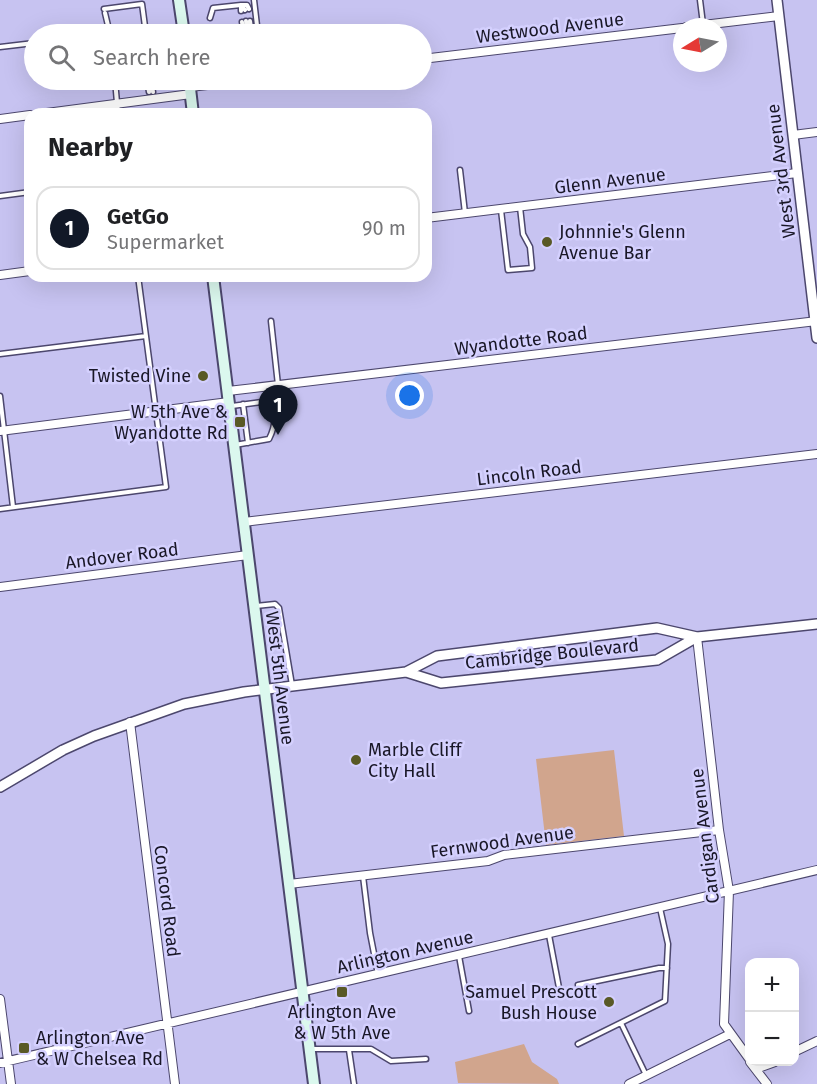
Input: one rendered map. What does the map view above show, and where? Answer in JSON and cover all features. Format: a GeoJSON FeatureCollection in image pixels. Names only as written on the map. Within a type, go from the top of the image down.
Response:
{"type":"FeatureCollection","features":[{"type":"Feature","properties":{"kind":"main road"},"geometry":{"type":"LineString","coordinates":[[179,0],[183,24]]}},
{"type":"Feature","properties":{"kind":"main road"},"geometry":{"type":"LineString","coordinates":[[190,90],[192,108]]}},
{"type":"Feature","properties":{"kind":"main road","name":"West 5th Avenue"},"geometry":{"type":"LineString","coordinates":[[214,282],[314,1084]]}},
{"type":"Feature","properties":{"kind":"street","name":"West 3rd Avenue"},"geometry":{"type":"LineString","coordinates":[[777,0],[817,338]]}},
{"type":"Feature","properties":{"kind":"street"},"geometry":{"type":"LineString","coordinates":[[727,22],[778,16]]}},
{"type":"Feature","properties":{"kind":"street","name":"Westwood Avenue"},"geometry":{"type":"LineString","coordinates":[[432,58],[673,29]]}},
{"type":"Feature","properties":{"kind":"street"},"geometry":{"type":"LineString","coordinates":[[86,108],[117,104],[177,90]]}},
{"type":"Feature","properties":{"kind":"street"},"geometry":{"type":"LineString","coordinates":[[0,119],[24,116]]}},
{"type":"Feature","properties":{"kind":"street"},"geometry":{"type":"LineString","coordinates":[[793,135],[817,132]]}},
{"type":"Feature","properties":{"kind":"street","name":"Glenn Avenue"},"geometry":{"type":"LineString","coordinates":[[432,217],[797,173]]}},
{"type":"Feature","properties":{"kind":"street"},"geometry":{"type":"LineString","coordinates":[[0,274],[24,272]]}},
{"type":"Feature","properties":{"kind":"street","name":"Wyandotte Road"},"geometry":{"type":"LineString","coordinates":[[2,431],[229,400],[251,388],[816,321]]}},
{"type":"Feature","properties":{"kind":"street","name":"Lincoln Road"},"geometry":{"type":"LineString","coordinates":[[244,522],[817,454]]}},
{"type":"Feature","properties":{"kind":"street","name":"Andover Road"},"geometry":{"type":"LineString","coordinates":[[0,587],[248,555]]}},
{"type":"Feature","properties":{"kind":"street","name":"Cambridge Boulevard"},"geometry":{"type":"LineString","coordinates":[[0,787],[63,750],[130,722],[184,705],[265,689],[406,672],[437,656],[657,628],[697,637],[817,624]]}},
{"type":"Feature","properties":{"kind":"street","name":"Cambridge Boulevard"},"geometry":{"type":"LineString","coordinates":[[406,672],[441,683],[657,660],[697,637]]}},
{"type":"Feature","properties":{"kind":"street","name":"Cardigan Avenue"},"geometry":{"type":"LineString","coordinates":[[697,637],[719,830],[729,891],[724,1024],[745,1054]]}},
{"type":"Feature","properties":{"kind":"street","name":"Concord Road"},"geometry":{"type":"LineString","coordinates":[[130,722],[175,1084]]}},
{"type":"Feature","properties":{"kind":"street","name":"Fernwood Avenue"},"geometry":{"type":"LineString","coordinates":[[289,884],[488,861],[504,855],[540,850],[719,830]]}},
{"type":"Feature","properties":{"kind":"street","name":"Arlington Avenue"},"geometry":{"type":"LineString","coordinates":[[4,1063],[817,870]]}},
{"type":"Feature","properties":{"kind":"street"},"geometry":{"type":"LineString","coordinates":[[0,999],[4,1063],[11,1084]]}},
{"type":"Feature","properties":{"kind":"street"},"geometry":{"type":"LineString","coordinates":[[629,1084],[730,1034]]}},
{"type":"Feature","properties":{"kind":"street"},"geometry":{"type":"LineString","coordinates":[[799,1050],[817,1041]]}},
{"type":"Feature","properties":{"kind":"street","name":"Cardigan Avenue"},"geometry":{"type":"LineString","coordinates":[[754,1066],[767,1084]]}},
{"type":"Feature","properties":{"kind":"lane"},"geometry":{"type":"LineString","coordinates":[[254,0],[257,24]]}},
{"type":"Feature","properties":{"kind":"lane"},"geometry":{"type":"LineString","coordinates":[[700,0],[702,18]]}},
{"type":"Feature","properties":{"kind":"lane"},"geometry":{"type":"LineString","coordinates":[[107,24],[105,11],[142,4],[145,24]]}},
{"type":"Feature","properties":{"kind":"lane"},"geometry":{"type":"LineString","coordinates":[[210,18],[213,8],[244,9]]}},
{"type":"Feature","properties":{"kind":"lane"},"geometry":{"type":"LineString","coordinates":[[0,47],[24,44]]}},
{"type":"Feature","properties":{"kind":"lane"},"geometry":{"type":"LineString","coordinates":[[116,90],[117,108]]}},
{"type":"Feature","properties":{"kind":"lane"},"geometry":{"type":"LineString","coordinates":[[460,170],[465,214]]}},
{"type":"Feature","properties":{"kind":"lane"},"geometry":{"type":"LineString","coordinates":[[0,196],[24,193]]}},
{"type":"Feature","properties":{"kind":"lane"},"geometry":{"type":"LineString","coordinates":[[500,209],[508,270],[532,268],[530,247],[523,234],[520,207]]}},
{"type":"Feature","properties":{"kind":"lane"},"geometry":{"type":"LineString","coordinates":[[0,508],[166,488],[139,282]]}},
{"type":"Feature","properties":{"kind":"lane"},"geometry":{"type":"LineString","coordinates":[[271,321],[278,385]]}},
{"type":"Feature","properties":{"kind":"lane"},"geometry":{"type":"LineString","coordinates":[[0,354],[146,336]]}},
{"type":"Feature","properties":{"kind":"lane"},"geometry":{"type":"LineString","coordinates":[[251,388],[253,403]]}},
{"type":"Feature","properties":{"kind":"lane"},"geometry":{"type":"LineString","coordinates":[[0,396],[2,431],[13,507]]}},
{"type":"Feature","properties":{"kind":"lane"},"geometry":{"type":"LineString","coordinates":[[229,400],[243,404],[262,402],[273,410],[274,428],[269,439],[234,445]]}},
{"type":"Feature","properties":{"kind":"lane"},"geometry":{"type":"LineString","coordinates":[[243,404],[248,443]]}},
{"type":"Feature","properties":{"kind":"lane"},"geometry":{"type":"LineString","coordinates":[[254,606],[275,604],[279,608],[292,686]]}},
{"type":"Feature","properties":{"kind":"lane"},"geometry":{"type":"LineString","coordinates":[[363,875],[378,974]]}},
{"type":"Feature","properties":{"kind":"lane"},"geometry":{"type":"LineString","coordinates":[[578,1044],[665,1001],[668,944],[660,908]]}},
{"type":"Feature","properties":{"kind":"lane"},"geometry":{"type":"LineString","coordinates":[[548,934],[560,993]]}},
{"type":"Feature","properties":{"kind":"lane"},"geometry":{"type":"LineString","coordinates":[[459,955],[470,1011]]}},
{"type":"Feature","properties":{"kind":"lane"},"geometry":{"type":"LineString","coordinates":[[578,985],[667,968]]}},
{"type":"Feature","properties":{"kind":"lane"},"geometry":{"type":"LineString","coordinates":[[621,1023],[646,1075]]}},
{"type":"Feature","properties":{"kind":"lane"},"geometry":{"type":"LineString","coordinates":[[309,1049],[371,1049],[391,1061],[426,1059]]}},
{"type":"Feature","properties":{"kind":"lane"},"geometry":{"type":"LineString","coordinates":[[350,1050],[354,1084]]}},
{"type":"Feature","properties":{"kind":"shaded area"},"geometry":{"type":"Polygon","coordinates":[[[614,750],[624,836],[546,845],[536,759],[614,750]]]}},
{"type":"Feature","properties":{"kind":"shaded area"},"geometry":{"type":"Polygon","coordinates":[[[524,1044],[532,1062],[557,1079],[559,1084],[458,1083],[455,1062],[524,1044]]]}},
{"type":"Feature","properties":{"kind":"place","name":"Johnnie's Glenn Avenue Bar"},"geometry":{"type":"Point","coordinates":[547,242]}},
{"type":"Feature","properties":{"kind":"place","name":"Twisted Vine"},"geometry":{"type":"Point","coordinates":[203,376]}},
{"type":"Feature","properties":{"kind":"place","name":"W 5th Ave & Wyandotte Rd"},"geometry":{"type":"Point","coordinates":[240,422]}},
{"type":"Feature","properties":{"kind":"place","name":"GetGo"},"geometry":{"type":"Point","coordinates":[278,435]}},
{"type":"Feature","properties":{"kind":"place","name":"Marble Cliff City Hall"},"geometry":{"type":"Point","coordinates":[356,760]}},
{"type":"Feature","properties":{"kind":"place","name":"Arlington Ave & W 5th Ave"},"geometry":{"type":"Point","coordinates":[342,992]}},
{"type":"Feature","properties":{"kind":"place","name":"Samuel Prescott Bush House"},"geometry":{"type":"Point","coordinates":[609,1002]}},
{"type":"Feature","properties":{"kind":"place","name":"Arlington Ave & W Chelsea Rd"},"geometry":{"type":"Point","coordinates":[24,1048]}}]}
